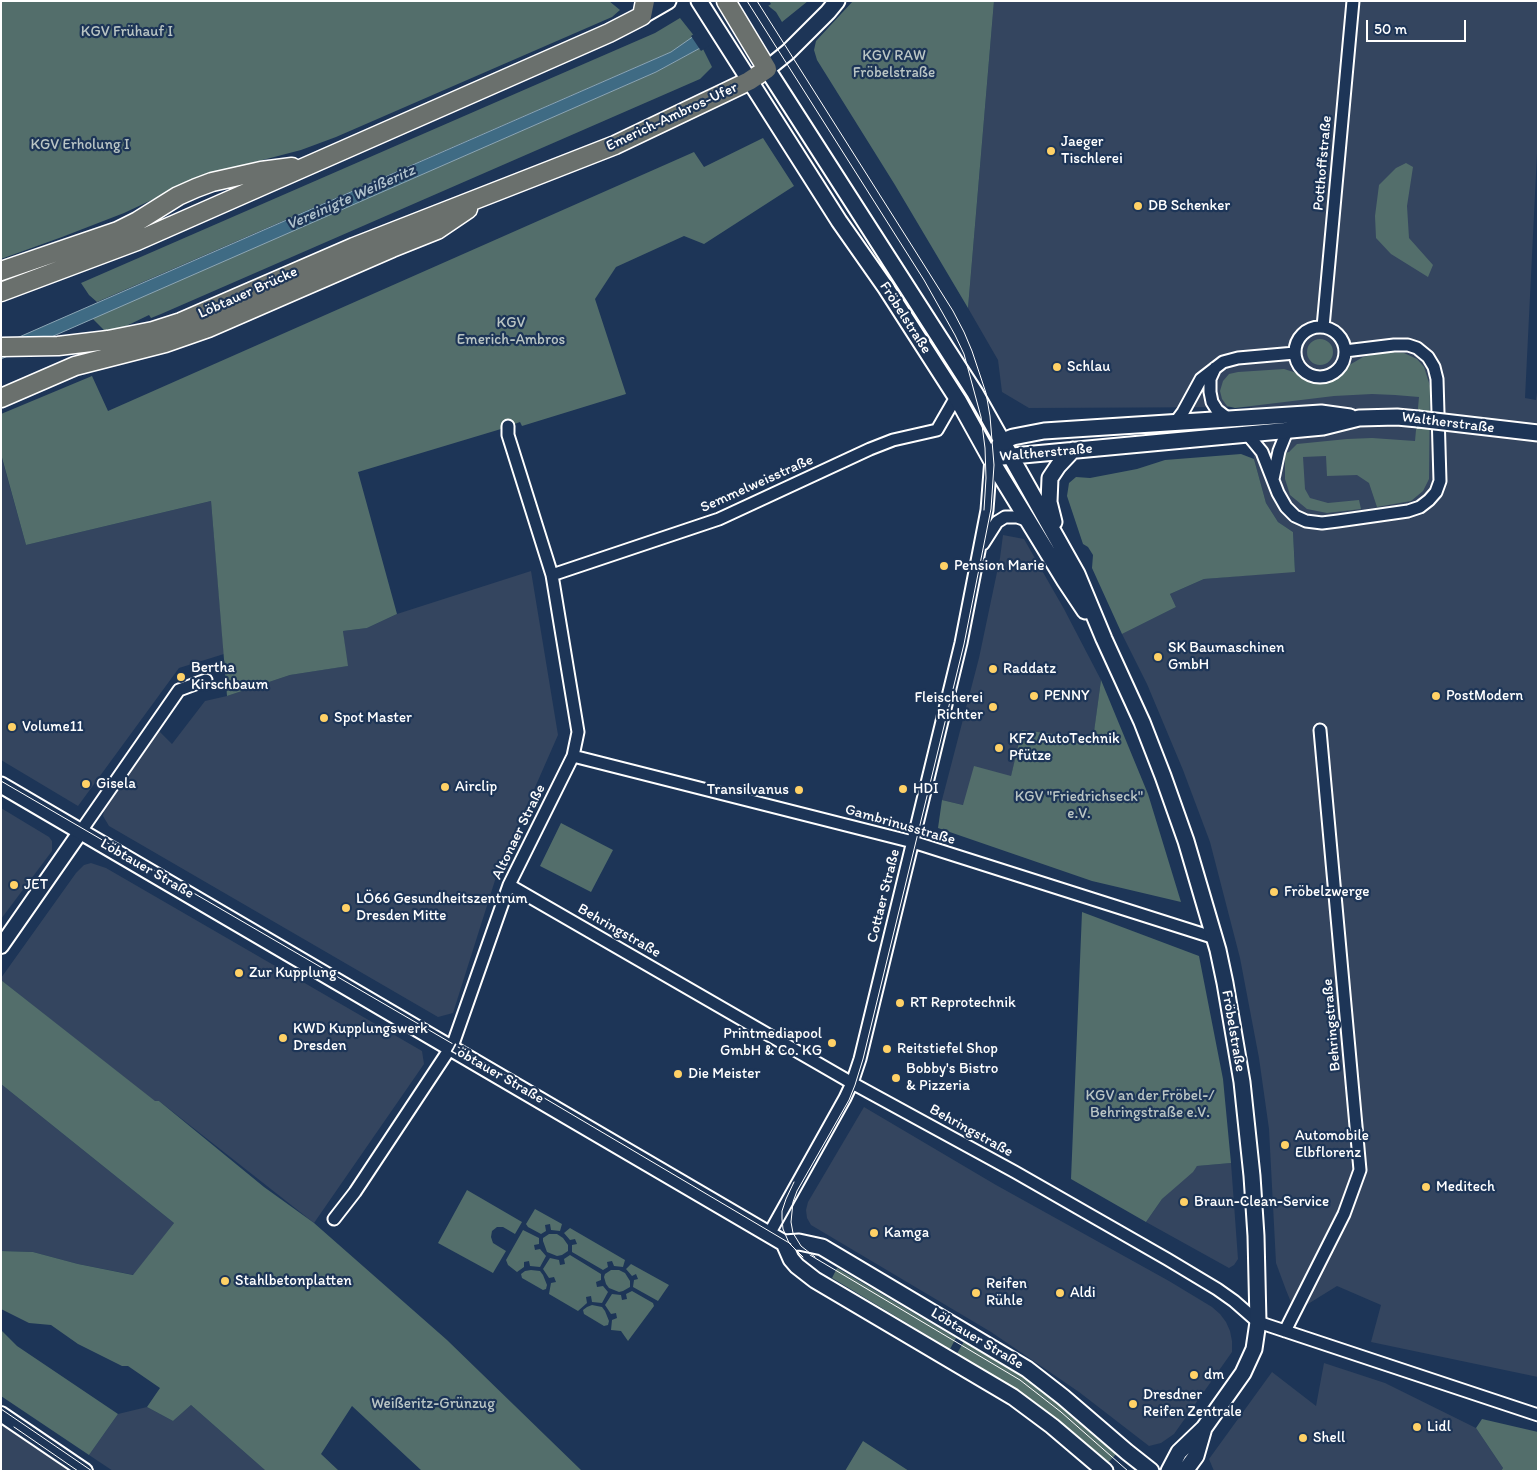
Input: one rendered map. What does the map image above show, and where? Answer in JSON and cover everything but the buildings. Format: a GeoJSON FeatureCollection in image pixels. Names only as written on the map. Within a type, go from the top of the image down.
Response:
{"type":"FeatureCollection","features":[{"type":"Feature","properties":{"kind":"main road"},"geometry":{"type":"LineString","coordinates":[[1,292],[137,241],[609,33],[644,9],[668,1]]}},
{"type":"Feature","properties":{"kind":"main road","name":"Fröbelstraße"},"geometry":{"type":"LineString","coordinates":[[726,1],[767,69],[965,376],[1058,540],[1076,574],[1142,722],[1186,841],[1215,938],[1225,983],[1242,1082],[1256,1236],[1258,1322],[1254,1349],[1244,1373],[1204,1428],[1179,1452],[1169,1471]]}},
{"type":"Feature","properties":{"kind":"main road","name":"Emerich-Ambros-Ufer"},"geometry":{"type":"LineString","coordinates":[[484,196],[615,146],[749,81],[788,52],[837,1]]}},
{"type":"Feature","properties":{"kind":"main road","name":"Fröbelstraße"},"geometry":{"type":"LineString","coordinates":[[699,2],[839,221],[886,288],[956,397],[1065,581],[1104,639]]}},
{"type":"Feature","properties":{"kind":"main road"},"geometry":{"type":"LineString","coordinates":[[1,271],[118,231],[178,196],[196,188],[228,178],[261,171],[305,166]]}},
{"type":"Feature","properties":{"kind":"main road"},"geometry":{"type":"LineString","coordinates":[[1,398],[75,366],[165,344],[208,328],[437,230],[484,196]]}},
{"type":"Feature","properties":{"kind":"main road","name":"Löbtauer Brücke"},"geometry":{"type":"LineString","coordinates":[[1,347],[83,344],[153,330],[198,315],[354,247],[484,196]]}},
{"type":"Feature","properties":{"kind":"main road","name":"Waltherstraße"},"geometry":{"type":"LineString","coordinates":[[991,458],[1003,441],[1022,434],[1044,431],[1321,414],[1359,418],[1397,417],[1538,433]]}},
{"type":"Feature","properties":{"kind":"main road","name":"Waltherstraße"},"geometry":{"type":"LineString","coordinates":[[991,458],[1323,427],[1359,418]]}},
{"type":"Feature","properties":{"kind":"main road"},"geometry":{"type":"LineString","coordinates":[[1058,540],[1049,502],[1050,478],[1073,450]]}},
{"type":"Feature","properties":{"kind":"main road","name":"Löbtauer Straße"},"geometry":{"type":"LineString","coordinates":[[1,785],[784,1243],[797,1266],[815,1280],[1013,1397],[1052,1426],[1104,1471]]}},
{"type":"Feature","properties":{"kind":"main road","name":"Löbtauer Straße"},"geometry":{"type":"LineString","coordinates":[[784,1243],[799,1242],[822,1247],[1027,1369],[1151,1471]]}},
{"type":"Feature","properties":{"kind":"main road","name":"Fröbelstraße"},"geometry":{"type":"LineString","coordinates":[[1185,1471],[1196,1456],[1204,1428]]}},
{"type":"Feature","properties":{"kind":"street","name":"Potthoffstraße"},"geometry":{"type":"LineString","coordinates":[[1323,327],[1352,1]]}},
{"type":"Feature","properties":{"kind":"street"},"geometry":{"type":"LineString","coordinates":[[1323,327],[1339,335],[1345,351],[1344,360],[1340,367],[1333,373],[1317,377],[1302,369],[1295,354],[1296,345],[1300,337],[1307,331],[1323,327]]}},
{"type":"Feature","properties":{"kind":"street"},"geometry":{"type":"LineString","coordinates":[[1248,434],[1262,452],[1278,493],[1286,507],[1295,516],[1306,521],[1322,523],[1408,511],[1420,507],[1429,500],[1436,492],[1440,481],[1437,379],[1434,367],[1428,357],[1417,348],[1408,345],[1345,351]]}},
{"type":"Feature","properties":{"kind":"street"},"geometry":{"type":"LineString","coordinates":[[1174,424],[1184,412],[1201,379],[1223,362],[1238,358],[1295,354]]}},
{"type":"Feature","properties":{"kind":"street"},"geometry":{"type":"LineString","coordinates":[[1215,368],[1210,379],[1212,402],[1217,410],[1230,420]]}},
{"type":"Feature","properties":{"kind":"street","name":"Semmelweisstraße"},"geometry":{"type":"LineString","coordinates":[[552,576],[719,520],[870,449],[893,440],[937,430],[956,397]]}},
{"type":"Feature","properties":{"kind":"street","name":"Altonaer Straße"},"geometry":{"type":"LineString","coordinates":[[334,1219],[355,1192],[451,1047],[509,885],[572,756],[578,732],[552,576],[508,435],[508,426]]}},
{"type":"Feature","properties":{"kind":"street"},"geometry":{"type":"LineString","coordinates":[[1274,479],[1279,451],[1286,431]]}},
{"type":"Feature","properties":{"kind":"street","name":"Cottaer Straße"},"geometry":{"type":"LineString","coordinates":[[769,1234],[834,1119],[852,1083],[860,1059],[961,643],[987,510],[991,458]]}},
{"type":"Feature","properties":{"kind":"street","name":"Cottaer Straße"},"geometry":{"type":"LineString","coordinates":[[980,547],[997,522],[1005,517],[1017,517],[1029,521]]}},
{"type":"Feature","properties":{"kind":"street"},"geometry":{"type":"LineString","coordinates":[[1,946],[179,690],[206,680]]}},
{"type":"Feature","properties":{"kind":"street","name":"Behringstraße"},"geometry":{"type":"LineString","coordinates":[[1285,1331],[1344,1214],[1360,1170],[1320,730]]}},
{"type":"Feature","properties":{"kind":"street","name":"Gambrinusstraße"},"geometry":{"type":"LineString","coordinates":[[572,756],[913,842],[1215,938]]}},
{"type":"Feature","properties":{"kind":"street","name":"Behringstraße"},"geometry":{"type":"LineString","coordinates":[[509,885],[852,1083],[1015,1172],[1167,1259],[1217,1289],[1258,1322],[1538,1415]]}},
{"type":"Feature","properties":{"kind":"street"},"geometry":{"type":"LineString","coordinates":[[1,1414],[85,1471]]}},
{"type":"Feature","properties":{"kind":"shaded area"},"geometry":{"type":"Polygon","coordinates":[[[994,1],[1538,1],[1538,133],[1525,398],[1536,400],[1538,385],[1538,1377],[1371,1342],[1381,1305],[1337,1286],[1295,1312],[1286,1290],[1276,1263],[1269,1129],[1259,1058],[1240,958],[1210,842],[1183,770],[1147,684],[1122,634],[1176,607],[1170,594],[1204,579],[1295,571],[1293,532],[1278,522],[1266,503],[1254,459],[1250,407],[1029,408],[1002,392],[998,360],[968,308],[994,1]]]}},
{"type":"Feature","properties":{"kind":"shaded area"},"geometry":{"type":"Polygon","coordinates":[[[1,455],[26,545],[211,501],[224,654],[179,668],[78,806],[1,760],[1,455]]]}},
{"type":"Feature","properties":{"kind":"shaded area"},"geometry":{"type":"Polygon","coordinates":[[[1003,535],[1024,539],[1064,609],[1101,680],[1093,740],[1023,730],[1011,776],[963,805],[942,800],[979,658],[1003,535]]]}},
{"type":"Feature","properties":{"kind":"shaded area"},"geometry":{"type":"Polygon","coordinates":[[[531,571],[558,735],[497,874],[453,1013],[438,1017],[109,826],[103,816],[105,805],[158,730],[172,744],[205,701],[227,696],[290,675],[347,666],[343,631],[367,628],[397,614],[531,571]]]}},
{"type":"Feature","properties":{"kind":"shaded area","name":"JET"},"geometry":{"type":"Polygon","coordinates":[[[1,808],[49,837],[52,841],[52,851],[1,919],[1,808]]]}},
{"type":"Feature","properties":{"kind":"shaded area"},"geometry":{"type":"Polygon","coordinates":[[[91,863],[106,868],[422,1051],[424,1064],[314,1223],[159,1101],[155,1102],[1,980],[76,873],[84,865],[91,863]]]}},
{"type":"Feature","properties":{"kind":"shaded area"},"geometry":{"type":"Polygon","coordinates":[[[1,1084],[174,1223],[134,1275],[78,1264],[33,1252],[1,1251],[1,1084]]]}},
{"type":"Feature","properties":{"kind":"shaded area"},"geometry":{"type":"Polygon","coordinates":[[[864,1107],[996,1185],[1169,1281],[1212,1307],[1220,1314],[1230,1331],[1232,1352],[1174,1434],[1161,1443],[1149,1446],[1079,1392],[991,1332],[811,1225],[807,1218],[808,1202],[864,1107]]]}},
{"type":"Feature","properties":{"kind":"shaded area"},"geometry":{"type":"Polygon","coordinates":[[[1231,1163],[1238,1259],[1229,1268],[1146,1222],[1162,1199],[1197,1166],[1231,1163]]]}},
{"type":"Feature","properties":{"kind":"shaded area"},"geometry":{"type":"Polygon","coordinates":[[[1324,1363],[1385,1383],[1476,1428],[1503,1468],[1501,1471],[1214,1471],[1209,1459],[1272,1372],[1316,1406],[1324,1363]]]}},
{"type":"Feature","properties":{"kind":"shaded area"},"geometry":{"type":"Polygon","coordinates":[[[191,1405],[266,1471],[113,1471],[89,1455],[118,1414],[147,1407],[173,1421],[191,1405]]]}},
{"type":"Feature","properties":{"kind":"shaded area"},"geometry":{"type":"Polygon","coordinates":[[[1,1424],[71,1471],[1,1471],[1,1424]]]}},
{"type":"Feature","properties":{"kind":"green space","name":"KGV Erholung I"},"geometry":{"type":"Polygon","coordinates":[[[1,1],[609,1],[620,10],[612,17],[336,137],[301,150],[205,175],[124,213],[1,259],[1,1]]]}},
{"type":"Feature","properties":{"kind":"green space"},"geometry":{"type":"Polygon","coordinates":[[[771,1],[808,1],[782,22],[776,12],[766,4],[771,1]]]}},
{"type":"Feature","properties":{"kind":"green space","name":"KGV RAW Fröbelstraße"},"geometry":{"type":"Polygon","coordinates":[[[853,1],[994,1],[968,308],[895,185],[817,60],[814,50],[816,41],[853,1]]]}},
{"type":"Feature","properties":{"kind":"green space"},"geometry":{"type":"Polygon","coordinates":[[[680,18],[695,37],[671,52],[97,302],[89,295],[81,283],[655,33],[680,18]]]}},
{"type":"Feature","properties":{"kind":"green space"},"geometry":{"type":"Polygon","coordinates":[[[702,47],[712,67],[700,79],[151,318],[149,315],[120,329],[106,332],[92,318],[656,72],[702,47]]]}},
{"type":"Feature","properties":{"kind":"green space","name":"KGV Emerich-Ambros"},"geometry":{"type":"Polygon","coordinates":[[[763,138],[794,186],[704,244],[684,236],[616,267],[595,299],[626,394],[522,426],[520,422],[358,472],[397,614],[367,628],[343,631],[348,666],[290,675],[227,696],[211,501],[26,545],[1,454],[1,414],[92,376],[108,411],[694,152],[704,167],[763,138]]]}},
{"type":"Feature","properties":{"kind":"green space"},"geometry":{"type":"Polygon","coordinates":[[[1406,163],[1413,167],[1407,206],[1409,238],[1433,265],[1428,277],[1391,254],[1376,238],[1375,216],[1379,185],[1396,168],[1406,163]]]}},
{"type":"Feature","properties":{"kind":"green space"},"geometry":{"type":"Polygon","coordinates":[[[1320,339],[1329,343],[1333,352],[1329,361],[1320,365],[1311,361],[1307,352],[1311,343],[1320,339]]]}},
{"type":"Feature","properties":{"kind":"green space"},"geometry":{"type":"Polygon","coordinates":[[[1390,352],[1404,353],[1417,359],[1424,367],[1430,386],[1429,479],[1423,491],[1411,501],[1377,507],[1369,483],[1357,475],[1327,476],[1326,456],[1303,457],[1305,489],[1310,498],[1328,503],[1359,500],[1361,509],[1327,513],[1307,509],[1290,495],[1285,479],[1285,453],[1289,452],[1297,444],[1347,439],[1372,438],[1415,441],[1419,397],[1372,394],[1334,396],[1235,408],[1227,406],[1222,399],[1220,391],[1223,381],[1229,374],[1238,372],[1284,369],[1317,382],[1332,380],[1341,374],[1346,367],[1363,357],[1390,352]]]}},
{"type":"Feature","properties":{"kind":"green space"},"geometry":{"type":"Polygon","coordinates":[[[1241,454],[1254,459],[1266,503],[1278,522],[1293,532],[1295,572],[1204,579],[1170,594],[1176,607],[1122,634],[1092,568],[1093,555],[1088,547],[1083,544],[1067,496],[1069,483],[1076,477],[1090,478],[1137,469],[1165,460],[1241,454]]]}},
{"type":"Feature","properties":{"kind":"green space","name":"KGV \"Friedrichseck\" e.V."},"geometry":{"type":"Polygon","coordinates":[[[1101,680],[1148,794],[1181,902],[1092,881],[938,828],[942,800],[963,805],[974,766],[1011,776],[1022,730],[1093,739],[1101,680]]]}},
{"type":"Feature","properties":{"kind":"green space"},"geometry":{"type":"Polygon","coordinates":[[[561,823],[613,850],[591,892],[540,866],[561,823]]]}},
{"type":"Feature","properties":{"kind":"green space","name":"KGV an der Fröbel-/ Behringstraße e.V."},"geometry":{"type":"Polygon","coordinates":[[[1082,912],[1199,956],[1223,1079],[1231,1163],[1197,1166],[1193,1172],[1162,1199],[1146,1222],[1071,1179],[1082,912]]]}},
{"type":"Feature","properties":{"kind":"green space","name":"Weißeritz-Grünzug"},"geometry":{"type":"Polygon","coordinates":[[[1,980],[155,1101],[159,1101],[264,1187],[314,1223],[447,1340],[582,1471],[422,1471],[352,1406],[321,1454],[339,1471],[266,1471],[191,1405],[173,1421],[147,1407],[160,1388],[128,1366],[122,1366],[78,1344],[51,1325],[29,1323],[1,1309],[1,1251],[33,1252],[78,1264],[133,1275],[174,1223],[1,1084],[1,980]]]}},
{"type":"Feature","properties":{"kind":"green space"},"geometry":{"type":"Polygon","coordinates":[[[467,1190],[522,1222],[515,1234],[503,1227],[497,1227],[492,1231],[493,1243],[506,1251],[493,1273],[438,1243],[467,1190]]]}},
{"type":"Feature","properties":{"kind":"green space"},"geometry":{"type":"Polygon","coordinates":[[[535,1209],[562,1224],[560,1231],[551,1230],[550,1224],[545,1225],[546,1231],[541,1234],[528,1227],[526,1224],[535,1209]]]}},
{"type":"Feature","properties":{"kind":"green space"},"geometry":{"type":"Polygon","coordinates":[[[570,1228],[625,1260],[623,1267],[614,1266],[612,1261],[607,1262],[608,1267],[603,1270],[572,1252],[572,1245],[577,1244],[575,1239],[570,1240],[564,1233],[570,1228]]]}},
{"type":"Feature","properties":{"kind":"green space"},"geometry":{"type":"Polygon","coordinates":[[[523,1230],[539,1238],[539,1244],[534,1245],[535,1250],[540,1249],[546,1256],[540,1267],[530,1266],[529,1261],[524,1262],[524,1267],[517,1272],[508,1265],[506,1260],[523,1230]]]}},
{"type":"Feature","properties":{"kind":"green space"},"geometry":{"type":"Polygon","coordinates":[[[549,1234],[557,1234],[563,1238],[568,1245],[568,1251],[557,1256],[547,1252],[543,1238],[549,1234]]]}},
{"type":"Feature","properties":{"kind":"green space"},"geometry":{"type":"Polygon","coordinates":[[[570,1255],[601,1274],[601,1280],[596,1282],[597,1287],[603,1286],[608,1292],[602,1303],[592,1302],[591,1296],[586,1297],[587,1303],[578,1311],[549,1294],[551,1283],[556,1282],[554,1277],[549,1278],[543,1269],[550,1258],[559,1260],[560,1265],[565,1264],[564,1259],[570,1255]]]}},
{"type":"Feature","properties":{"kind":"green space"},"geometry":{"type":"Polygon","coordinates":[[[631,1264],[669,1285],[658,1301],[633,1287],[634,1280],[638,1279],[636,1274],[632,1276],[626,1269],[631,1264]]]}},
{"type":"Feature","properties":{"kind":"green space"},"geometry":{"type":"Polygon","coordinates":[[[837,1268],[956,1338],[950,1349],[832,1278],[837,1268]]]}},
{"type":"Feature","properties":{"kind":"green space"},"geometry":{"type":"Polygon","coordinates":[[[531,1270],[540,1271],[547,1285],[546,1289],[543,1290],[522,1278],[521,1274],[531,1270]]]}},
{"type":"Feature","properties":{"kind":"green space"},"geometry":{"type":"Polygon","coordinates":[[[611,1270],[619,1270],[625,1273],[630,1281],[630,1287],[619,1292],[609,1288],[604,1277],[611,1270]]]}},
{"type":"Feature","properties":{"kind":"green space"},"geometry":{"type":"Polygon","coordinates":[[[632,1291],[653,1303],[654,1306],[628,1341],[621,1331],[611,1330],[612,1320],[617,1318],[616,1313],[611,1314],[605,1305],[612,1294],[621,1295],[622,1300],[627,1299],[626,1294],[632,1291]]]}},
{"type":"Feature","properties":{"kind":"green space"},"geometry":{"type":"Polygon","coordinates":[[[592,1305],[602,1307],[609,1321],[608,1325],[604,1326],[584,1314],[583,1310],[592,1305]]]}},
{"type":"Feature","properties":{"kind":"green space"},"geometry":{"type":"Polygon","coordinates":[[[1,1330],[17,1346],[118,1414],[89,1455],[1,1396],[1,1330]]]}},
{"type":"Feature","properties":{"kind":"green space"},"geometry":{"type":"Polygon","coordinates":[[[966,1338],[1018,1369],[1119,1451],[1107,1464],[1035,1402],[1009,1384],[1006,1385],[955,1357],[966,1338]]]}},
{"type":"Feature","properties":{"kind":"green space"},"geometry":{"type":"Polygon","coordinates":[[[1482,1419],[1538,1432],[1538,1471],[1501,1471],[1503,1468],[1476,1428],[1482,1419]]]}},
{"type":"Feature","properties":{"kind":"green space"},"geometry":{"type":"Polygon","coordinates":[[[863,1441],[909,1471],[845,1471],[863,1441]]]}},
{"type":"Feature","properties":{"kind":"water","name":"Vereinigte Weißeritz"},"geometry":{"type":"Polygon","coordinates":[[[744,1],[771,1],[702,47],[656,72],[1,359],[1,345],[671,52],[744,1]]]}},
{"type":"Feature","properties":{"kind":"pier"},"geometry":{"type":"Polygon","coordinates":[[[740,1],[769,1],[771,4],[701,51],[691,36],[740,1]]]}},
{"type":"Feature","properties":{"kind":"tram line"},"geometry":{"type":"LineString","coordinates":[[747,1],[924,280],[964,354],[981,417],[985,448],[984,510]]}},
{"type":"Feature","properties":{"kind":"tram line"},"geometry":{"type":"LineString","coordinates":[[757,1],[953,311],[964,332],[986,393],[994,465],[991,509],[964,644],[863,1059],[849,1100],[797,1191],[793,1202],[791,1222],[793,1233],[801,1246],[815,1257]]}},
{"type":"Feature","properties":{"kind":"tram line"},"geometry":{"type":"LineString","coordinates":[[1,781],[453,1044],[791,1244]]}},
{"type":"Feature","properties":{"kind":"tram line"},"geometry":{"type":"LineString","coordinates":[[794,1182],[782,1211],[783,1229],[789,1243],[803,1257]]}},
{"type":"Feature","properties":{"kind":"tram line"},"geometry":{"type":"LineString","coordinates":[[810,1255],[1020,1380],[1061,1412],[1128,1471]]}},
{"type":"Feature","properties":{"kind":"tram line"},"geometry":{"type":"LineString","coordinates":[[1,1409],[92,1471]]}},
{"type":"Feature","properties":{"kind":"tram line"},"geometry":{"type":"LineString","coordinates":[[14,1427],[78,1471]]}},
{"type":"Feature","properties":{"kind":"place","name":"Jaeger Tischlerei"},"geometry":{"type":"Point","coordinates":[1051,151]}},
{"type":"Feature","properties":{"kind":"place","name":"DB Schenker"},"geometry":{"type":"Point","coordinates":[1138,206]}},
{"type":"Feature","properties":{"kind":"place","name":"Schlau"},"geometry":{"type":"Point","coordinates":[1057,367]}},
{"type":"Feature","properties":{"kind":"place","name":"Pension Marie"},"geometry":{"type":"Point","coordinates":[944,566]}},
{"type":"Feature","properties":{"kind":"place","name":"SK Baumaschinen GmbH"},"geometry":{"type":"Point","coordinates":[1158,657]}},
{"type":"Feature","properties":{"kind":"place","name":"Raddatz"},"geometry":{"type":"Point","coordinates":[993,669]}},
{"type":"Feature","properties":{"kind":"place","name":"Bertha Kirschbaum"},"geometry":{"type":"Point","coordinates":[181,677]}},
{"type":"Feature","properties":{"kind":"place","name":"PENNY"},"geometry":{"type":"Point","coordinates":[1034,696]}},
{"type":"Feature","properties":{"kind":"place","name":"PostModern"},"geometry":{"type":"Point","coordinates":[1436,696]}},
{"type":"Feature","properties":{"kind":"place","name":"Fleischerei Richter"},"geometry":{"type":"Point","coordinates":[993,707]}},
{"type":"Feature","properties":{"kind":"place","name":"Spot Master"},"geometry":{"type":"Point","coordinates":[324,718]}},
{"type":"Feature","properties":{"kind":"place","name":"Volume11"},"geometry":{"type":"Point","coordinates":[12,727]}},
{"type":"Feature","properties":{"kind":"place","name":"KFZ AutoTechnik Pfütze"},"geometry":{"type":"Point","coordinates":[999,748]}},
{"type":"Feature","properties":{"kind":"place","name":"Gisela"},"geometry":{"type":"Point","coordinates":[86,784]}},
{"type":"Feature","properties":{"kind":"place","name":"Airclip"},"geometry":{"type":"Point","coordinates":[445,787]}},
{"type":"Feature","properties":{"kind":"place","name":"HDI"},"geometry":{"type":"Point","coordinates":[903,789]}},
{"type":"Feature","properties":{"kind":"place","name":"Transilvanus"},"geometry":{"type":"Point","coordinates":[799,790]}},
{"type":"Feature","properties":{"kind":"place","name":"JET"},"geometry":{"type":"Point","coordinates":[14,885]}},
{"type":"Feature","properties":{"kind":"place","name":"Fröbelzwerge"},"geometry":{"type":"Point","coordinates":[1274,892]}},
{"type":"Feature","properties":{"kind":"place","name":"LÖ66 Gesundheitszentrum Dresden Mitte"},"geometry":{"type":"Point","coordinates":[346,908]}},
{"type":"Feature","properties":{"kind":"place","name":"Zur Kupplung"},"geometry":{"type":"Point","coordinates":[239,973]}},
{"type":"Feature","properties":{"kind":"place","name":"RT Reprotechnik"},"geometry":{"type":"Point","coordinates":[900,1003]}},
{"type":"Feature","properties":{"kind":"place","name":"KWD Kupplungswerk Dresden"},"geometry":{"type":"Point","coordinates":[283,1038]}},
{"type":"Feature","properties":{"kind":"place","name":"Printmediapool GmbH & Co. KG"},"geometry":{"type":"Point","coordinates":[832,1043]}},
{"type":"Feature","properties":{"kind":"place","name":"Reitstiefel Shop"},"geometry":{"type":"Point","coordinates":[887,1049]}},
{"type":"Feature","properties":{"kind":"place","name":"Die Meister"},"geometry":{"type":"Point","coordinates":[678,1074]}},
{"type":"Feature","properties":{"kind":"place","name":"Bobby's Bistro & Pizzeria"},"geometry":{"type":"Point","coordinates":[896,1078]}},
{"type":"Feature","properties":{"kind":"place","name":"Automobile Elbflorenz"},"geometry":{"type":"Point","coordinates":[1285,1145]}},
{"type":"Feature","properties":{"kind":"place","name":"Meditech"},"geometry":{"type":"Point","coordinates":[1426,1187]}},
{"type":"Feature","properties":{"kind":"place","name":"Braun-Clean-Service"},"geometry":{"type":"Point","coordinates":[1184,1202]}},
{"type":"Feature","properties":{"kind":"place","name":"Kamga"},"geometry":{"type":"Point","coordinates":[874,1233]}},
{"type":"Feature","properties":{"kind":"place","name":"Stahlbetonplatten"},"geometry":{"type":"Point","coordinates":[225,1281]}},
{"type":"Feature","properties":{"kind":"place","name":"Reifen Rühle"},"geometry":{"type":"Point","coordinates":[976,1293]}},
{"type":"Feature","properties":{"kind":"place","name":"Aldi"},"geometry":{"type":"Point","coordinates":[1060,1293]}},
{"type":"Feature","properties":{"kind":"place","name":"dm"},"geometry":{"type":"Point","coordinates":[1194,1375]}},
{"type":"Feature","properties":{"kind":"place","name":"Dresdner Reifen Zentrale"},"geometry":{"type":"Point","coordinates":[1133,1404]}},
{"type":"Feature","properties":{"kind":"place","name":"Lidl"},"geometry":{"type":"Point","coordinates":[1417,1427]}},
{"type":"Feature","properties":{"kind":"place","name":"Shell"},"geometry":{"type":"Point","coordinates":[1303,1438]}},
{"type":"Feature","properties":{"kind":"park label","name":"KGV Frühauf I"},"geometry":{"type":"Point","coordinates":[127,32]}}]}
